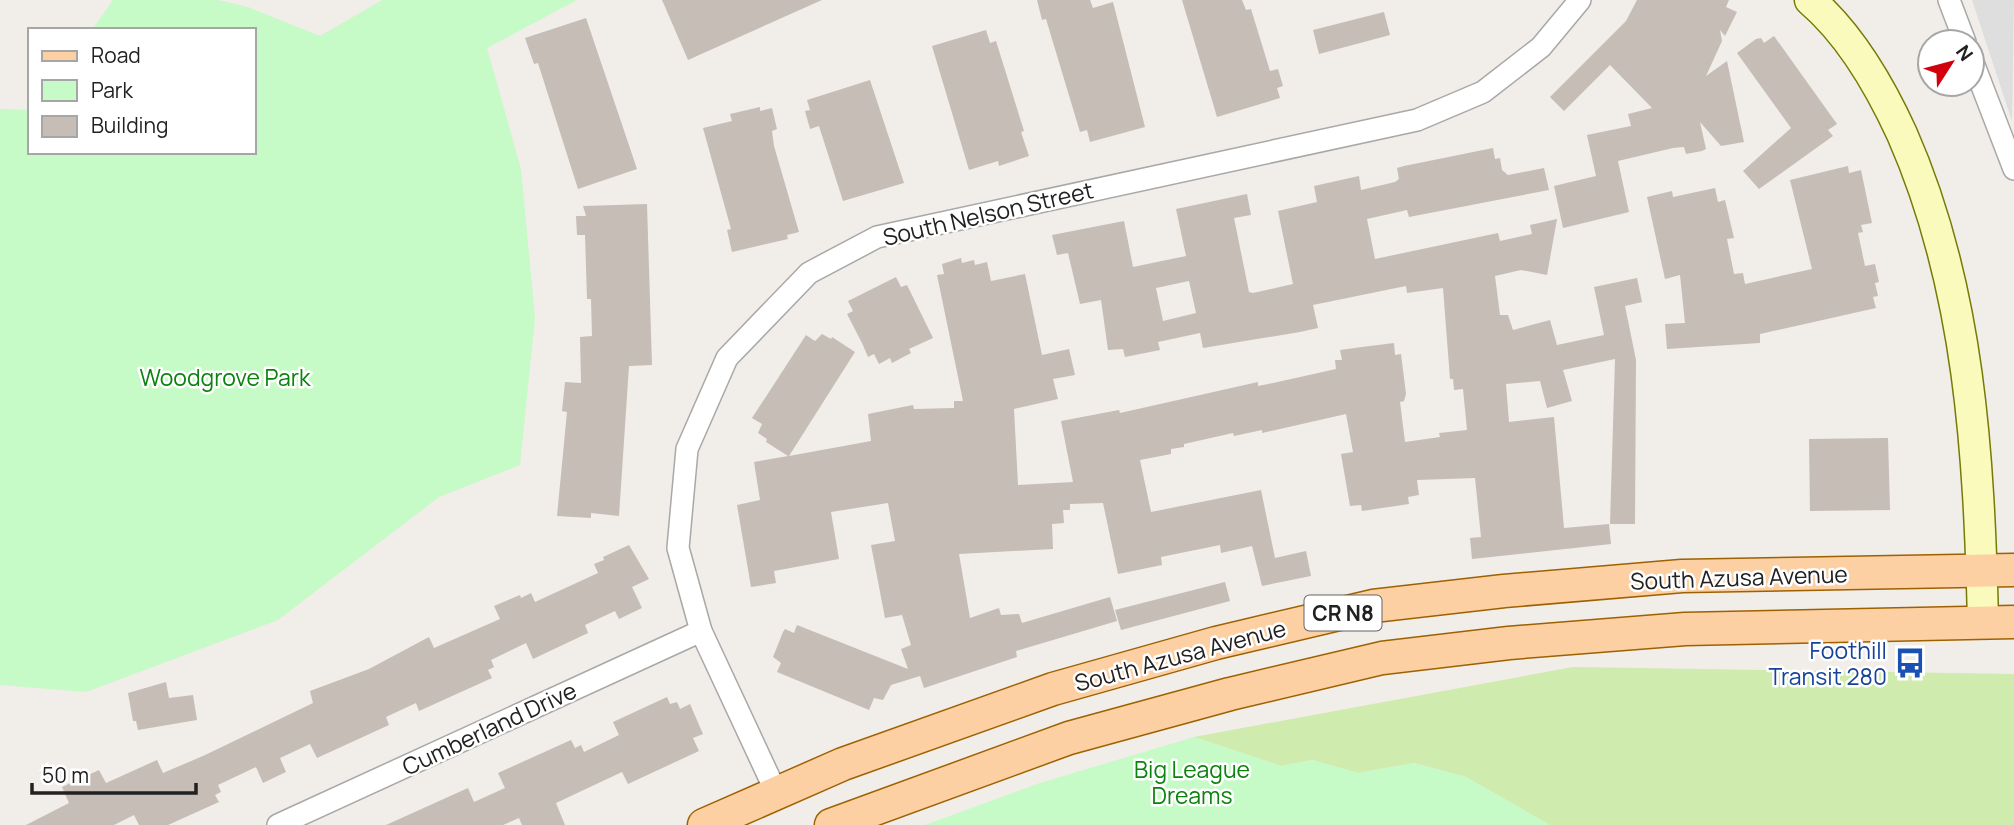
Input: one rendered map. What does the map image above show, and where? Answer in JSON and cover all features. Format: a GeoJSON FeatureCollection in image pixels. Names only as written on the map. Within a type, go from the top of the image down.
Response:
{"type":"FeatureCollection","features":[{"type":"Feature","properties":{"kind":"main road","name":"South Azusa Avenue"},"geometry":{"type":"LineString","coordinates":[[704,825],[843,764],[1052,689],[1216,643],[1373,606],[1682,576],[2014,570]]}},
{"type":"Feature","properties":{"kind":"main road","name":"CR N8"},"geometry":{"type":"LineString","coordinates":[[831,825],[1069,738],[1230,694],[1382,658],[1509,643],[1685,629],[2014,622]]}},
{"type":"Feature","properties":{"kind":"street","name":"South Nelson Street"},"geometry":{"type":"LineString","coordinates":[[776,792],[701,631],[678,548],[687,449],[727,358],[810,273],[877,237],[1417,120],[1483,92],[1541,47],[1580,0]]}},
{"type":"Feature","properties":{"kind":"street"},"geometry":{"type":"LineString","coordinates":[[1810,0],[1857,52],[1890,107],[1917,169],[1938,229],[1955,293],[1978,459],[1983,622]]}},
{"type":"Feature","properties":{"kind":"street"},"geometry":{"type":"LineString","coordinates":[[1949,0],[1960,28]]}},
{"type":"Feature","properties":{"kind":"street"},"geometry":{"type":"LineString","coordinates":[[1986,96],[2014,169]]}},
{"type":"Feature","properties":{"kind":"street","name":"Cumberland Drive"},"geometry":{"type":"LineString","coordinates":[[278,825],[701,631]]}},
{"type":"Feature","properties":{"kind":"shaded area"},"geometry":{"type":"Polygon","coordinates":[[[1972,0],[2014,0],[2012,121],[1986,42],[1986,28],[1981,28],[1972,0]]]}},
{"type":"Feature","properties":{"kind":"green space","name":"Woodgrove Park"},"geometry":{"type":"Polygon","coordinates":[[[113,0],[218,0],[248,7],[320,36],[382,0],[577,0],[487,48],[521,169],[535,318],[520,465],[439,497],[278,620],[86,692],[0,685],[0,109],[28,110],[28,154],[256,154],[256,28],[93,28],[113,0]]]}},
{"type":"Feature","properties":{"kind":"green space"},"geometry":{"type":"Polygon","coordinates":[[[1573,667],[2014,674],[2014,825],[1550,825],[1466,777],[1414,763],[1358,773],[1312,760],[1281,766],[1194,737],[1573,667]]]}},
{"type":"Feature","properties":{"kind":"green space","name":"Big League Dreams"},"geometry":{"type":"Polygon","coordinates":[[[1194,737],[1281,766],[1312,760],[1358,773],[1414,763],[1466,777],[1550,825],[925,825],[1040,783],[1194,737]]]}},
{"type":"Feature","properties":{"kind":"building"},"geometry":{"type":"Polygon","coordinates":[[[662,0],[822,0],[688,60],[662,0]]]}},
{"type":"Feature","properties":{"kind":"building"},"geometry":{"type":"Polygon","coordinates":[[[1037,0],[1090,0],[1093,8],[1113,2],[1145,127],[1090,142],[1087,130],[1080,132],[1046,19],[1042,20],[1037,0]]]}},
{"type":"Feature","properties":{"kind":"building"},"geometry":{"type":"Polygon","coordinates":[[[1182,0],[1242,0],[1246,10],[1251,9],[1270,71],[1278,69],[1283,86],[1277,88],[1280,98],[1217,117],[1182,0]]]}},
{"type":"Feature","properties":{"kind":"building"},"geometry":{"type":"Polygon","coordinates":[[[1637,0],[1729,0],[1726,7],[1737,12],[1725,36],[1720,30],[1722,41],[1706,76],[1727,61],[1744,142],[1721,146],[1700,122],[1706,149],[1702,151],[1686,154],[1684,147],[1673,148],[1618,161],[1629,212],[1563,228],[1554,186],[1596,176],[1587,135],[1631,126],[1628,114],[1652,108],[1610,65],[1564,111],[1550,97],[1626,21],[1637,0]]]}},
{"type":"Feature","properties":{"kind":"building"},"geometry":{"type":"Polygon","coordinates":[[[1384,12],[1390,35],[1319,54],[1313,30],[1384,12]]]}},
{"type":"Feature","properties":{"kind":"building"},"geometry":{"type":"Polygon","coordinates":[[[586,18],[637,169],[578,189],[538,63],[534,64],[525,38],[586,18]]]}},
{"type":"Feature","properties":{"kind":"building"},"geometry":{"type":"Polygon","coordinates":[[[986,30],[990,43],[996,41],[1029,156],[999,166],[998,161],[969,170],[932,46],[986,30]]]}},
{"type":"Feature","properties":{"kind":"building"},"geometry":{"type":"Polygon","coordinates":[[[1774,36],[1837,124],[1828,130],[1833,136],[1759,189],[1743,171],[1791,128],[1737,53],[1756,39],[1761,38],[1764,43],[1774,36]]]}},
{"type":"Feature","properties":{"kind":"building"},"geometry":{"type":"Polygon","coordinates":[[[870,80],[904,183],[843,201],[819,126],[810,129],[805,111],[810,110],[807,100],[870,80]]]}},
{"type":"Feature","properties":{"kind":"building"},"geometry":{"type":"Polygon","coordinates":[[[760,107],[760,111],[772,108],[777,129],[772,131],[774,146],[799,232],[787,235],[788,239],[732,252],[727,230],[731,229],[703,128],[732,121],[730,114],[760,107]]]}},
{"type":"Feature","properties":{"kind":"building"},"geometry":{"type":"Polygon","coordinates":[[[1493,148],[1495,159],[1500,158],[1502,170],[1508,175],[1544,168],[1549,190],[1409,217],[1407,210],[1367,219],[1375,259],[1498,233],[1500,241],[1532,234],[1530,225],[1557,219],[1547,275],[1521,270],[1495,276],[1500,315],[1508,315],[1513,330],[1550,320],[1557,345],[1604,335],[1594,287],[1637,278],[1642,302],[1625,306],[1636,360],[1635,524],[1610,524],[1615,359],[1563,370],[1572,401],[1547,408],[1540,381],[1506,384],[1509,422],[1554,417],[1564,528],[1609,524],[1611,544],[1472,559],[1470,538],[1481,537],[1475,478],[1417,480],[1419,495],[1408,497],[1409,504],[1362,511],[1361,505],[1350,506],[1341,454],[1353,452],[1346,414],[1262,433],[1262,430],[1234,436],[1233,433],[1184,444],[1184,447],[1171,449],[1171,454],[1140,460],[1151,512],[1261,490],[1275,558],[1306,551],[1311,576],[1262,586],[1252,546],[1221,553],[1220,545],[1161,557],[1162,565],[1118,574],[1103,503],[1070,504],[1070,510],[1063,510],[1064,523],[1052,524],[1053,549],[959,554],[970,618],[999,608],[1001,615],[1019,614],[1022,623],[1110,597],[1117,621],[1016,651],[1017,657],[924,688],[920,676],[891,685],[883,700],[874,698],[869,710],[777,672],[781,663],[773,657],[783,632],[785,629],[794,633],[797,625],[908,669],[901,649],[911,645],[902,615],[885,618],[871,545],[895,541],[888,503],[831,512],[839,559],[774,571],[776,583],[751,587],[737,505],[760,500],[754,462],[788,456],[766,442],[767,439],[758,433],[762,424],[752,418],[806,335],[815,341],[822,334],[831,339],[832,337],[855,352],[789,456],[871,441],[868,414],[913,405],[914,409],[954,408],[954,401],[963,401],[937,275],[944,274],[942,264],[961,258],[962,263],[974,260],[975,265],[987,262],[991,281],[1025,274],[1042,355],[1069,349],[1075,375],[1053,379],[1058,399],[1014,409],[1018,485],[1073,482],[1061,421],[1119,410],[1120,413],[1258,382],[1258,386],[1336,369],[1335,360],[1342,360],[1340,350],[1394,343],[1395,355],[1401,354],[1406,394],[1404,401],[1400,402],[1405,442],[1440,437],[1439,433],[1467,430],[1463,389],[1454,390],[1453,379],[1450,379],[1443,288],[1407,293],[1406,286],[1313,305],[1318,328],[1300,332],[1203,348],[1200,333],[1158,342],[1160,350],[1125,357],[1123,349],[1108,350],[1101,300],[1080,304],[1068,253],[1057,255],[1052,235],[1124,221],[1133,267],[1186,256],[1176,209],[1247,194],[1251,215],[1234,218],[1249,292],[1253,293],[1293,284],[1278,211],[1317,202],[1314,186],[1359,176],[1361,190],[1395,182],[1399,179],[1397,168],[1493,148]],[[1189,281],[1156,288],[1163,321],[1196,313],[1189,281]]]}},
{"type":"Feature","properties":{"kind":"building"},"geometry":{"type":"Polygon","coordinates":[[[1848,166],[1849,173],[1861,170],[1872,223],[1861,225],[1863,232],[1858,233],[1865,266],[1875,264],[1879,282],[1875,283],[1878,296],[1873,297],[1876,308],[1760,334],[1760,343],[1667,349],[1665,324],[1685,323],[1680,275],[1665,279],[1647,197],[1672,191],[1673,197],[1715,188],[1718,202],[1725,200],[1734,238],[1727,239],[1734,274],[1743,273],[1745,284],[1812,269],[1790,180],[1848,166]]]}},
{"type":"Feature","properties":{"kind":"building"},"geometry":{"type":"Polygon","coordinates":[[[647,204],[652,365],[629,366],[619,516],[591,513],[591,518],[557,516],[567,412],[562,411],[565,382],[581,383],[580,337],[592,336],[591,299],[587,299],[585,235],[577,235],[576,216],[586,216],[583,206],[647,204]]]}},
{"type":"Feature","properties":{"kind":"building"},"geometry":{"type":"Polygon","coordinates":[[[896,277],[901,287],[907,285],[933,338],[909,349],[911,353],[892,363],[890,358],[879,364],[874,354],[868,357],[847,314],[853,311],[848,301],[896,277]]]}},
{"type":"Feature","properties":{"kind":"building"},"geometry":{"type":"Polygon","coordinates":[[[1888,438],[1890,510],[1810,511],[1809,439],[1888,438]]]}},
{"type":"Feature","properties":{"kind":"building"},"geometry":{"type":"Polygon","coordinates":[[[629,545],[649,579],[632,587],[642,608],[619,619],[615,611],[585,625],[588,633],[533,659],[526,643],[491,660],[494,667],[488,670],[492,678],[419,711],[416,703],[386,717],[389,725],[317,758],[310,744],[280,758],[286,772],[263,783],[256,767],[218,785],[221,792],[215,795],[219,802],[168,825],[139,825],[134,815],[114,825],[26,825],[69,803],[62,787],[99,770],[106,783],[157,760],[163,773],[203,756],[313,703],[310,691],[369,669],[429,637],[434,648],[500,619],[494,606],[520,595],[521,598],[531,593],[535,602],[598,573],[594,564],[629,545]]]}},
{"type":"Feature","properties":{"kind":"building"},"geometry":{"type":"Polygon","coordinates":[[[1225,582],[1230,601],[1121,630],[1115,610],[1225,582]]]}},
{"type":"Feature","properties":{"kind":"building"},"geometry":{"type":"Polygon","coordinates":[[[166,682],[169,698],[193,695],[197,720],[138,730],[136,721],[133,721],[128,693],[166,682]]]}},
{"type":"Feature","properties":{"kind":"building"},"geometry":{"type":"Polygon","coordinates":[[[667,697],[670,704],[677,702],[680,709],[690,704],[703,734],[693,738],[699,751],[628,784],[622,772],[556,803],[565,825],[522,825],[519,818],[503,825],[386,825],[468,788],[474,802],[505,788],[498,773],[571,740],[575,748],[581,745],[584,752],[619,735],[613,722],[667,697]]]}},
{"type":"Feature","properties":{"kind":"place","name":"Foothill Transit 280"},"geometry":{"type":"Point","coordinates":[1910,663]}}]}
